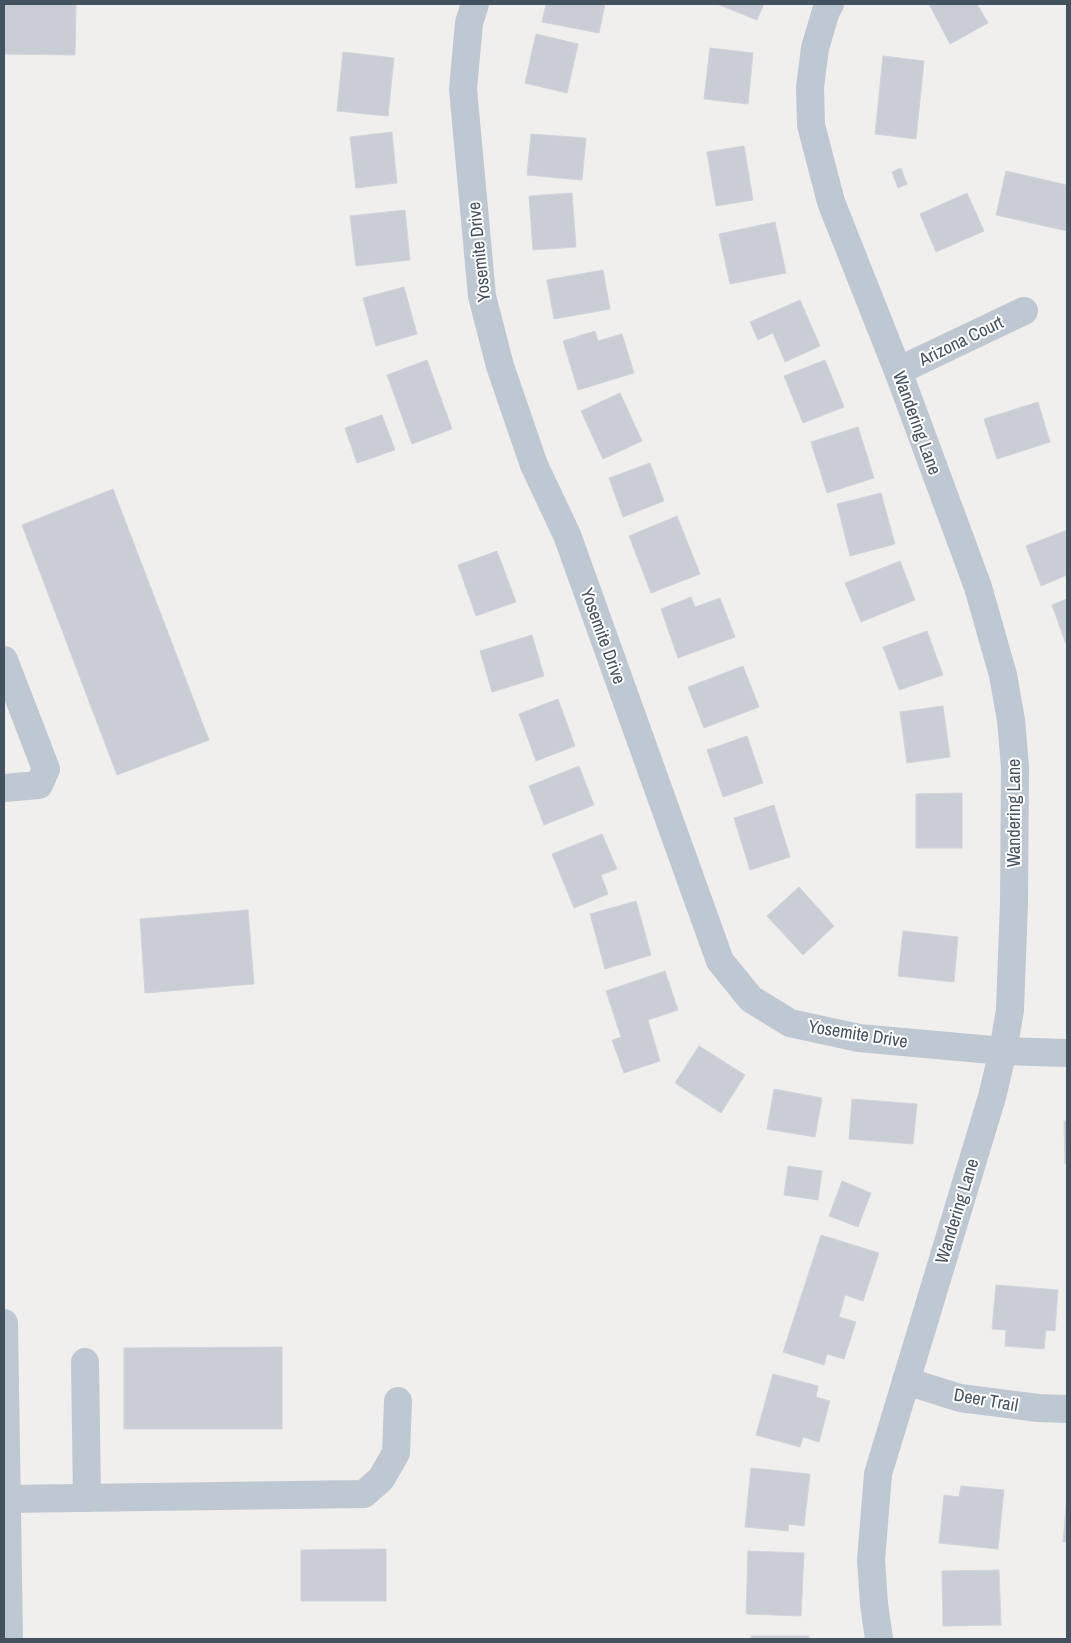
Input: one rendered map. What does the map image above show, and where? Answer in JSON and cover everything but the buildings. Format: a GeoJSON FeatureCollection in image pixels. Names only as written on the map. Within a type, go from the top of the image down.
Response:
{"type":"FeatureCollection","features":[{"type":"Feature","properties":{"kind":"street","name":"Yosemite Drive"},"geometry":{"type":"LineString","coordinates":[[475,4],[470,24],[463,88],[482,296],[500,366],[534,465],[567,535],[720,961],[751,999],[790,1023],[859,1038],[1003,1051],[1067,1053]]}},
{"type":"Feature","properties":{"kind":"street","name":"Wandering Lane"},"geometry":{"type":"LineString","coordinates":[[830,4],[826,11],[815,48],[810,87],[811,125],[831,202],[898,371],[978,587],[1003,675],[1011,720],[1015,767],[1014,902],[1010,1010],[992,1098],[878,1474],[871,1560],[879,1639]]}},
{"type":"Feature","properties":{"kind":"street","name":"Arizona Court"},"geometry":{"type":"LineString","coordinates":[[898,371],[1024,311]]}},
{"type":"Feature","properties":{"kind":"street"},"geometry":{"type":"LineString","coordinates":[[4,660],[46,769],[39,785],[4,788]]}},
{"type":"Feature","properties":{"kind":"street"},"geometry":{"type":"LineString","coordinates":[[4,1323],[9,1639]]}},
{"type":"Feature","properties":{"kind":"street"},"geometry":{"type":"LineString","coordinates":[[85,1362],[87,1498]]}},
{"type":"Feature","properties":{"kind":"street","name":"Deer Trail"},"geometry":{"type":"LineString","coordinates":[[906,1381],[960,1398],[1038,1408],[1067,1409]]}},
{"type":"Feature","properties":{"kind":"street"},"geometry":{"type":"LineString","coordinates":[[7,1499],[364,1494],[381,1479],[396,1453],[398,1401]]}}]}
